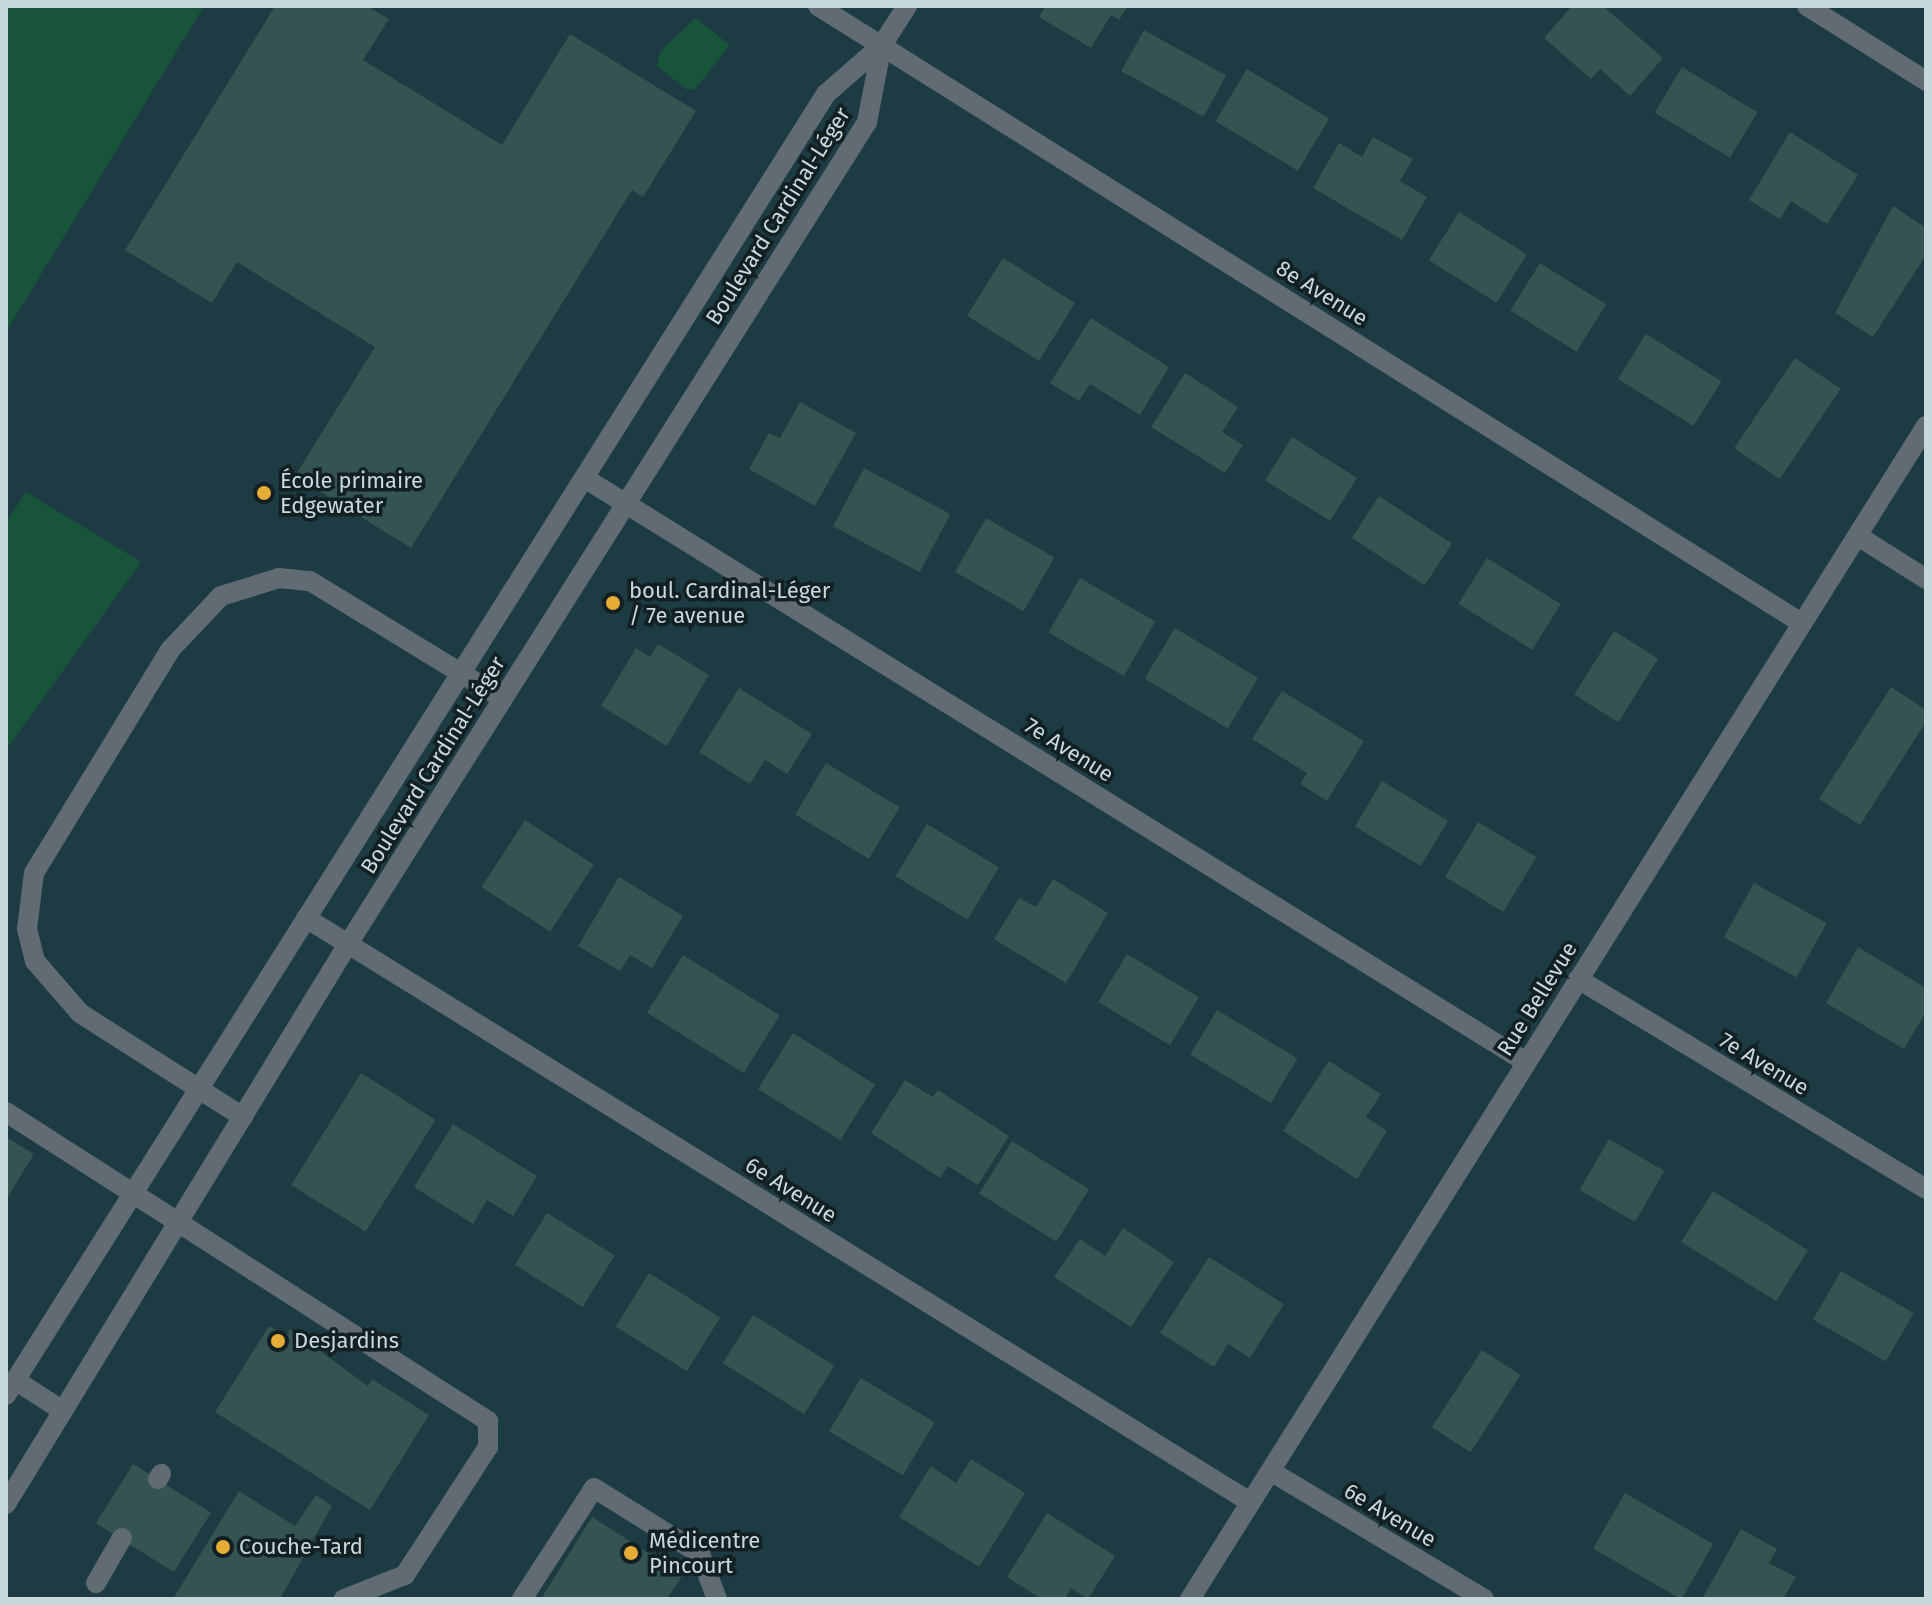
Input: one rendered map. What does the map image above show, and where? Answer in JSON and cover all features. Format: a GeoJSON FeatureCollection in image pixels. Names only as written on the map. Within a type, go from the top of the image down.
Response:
{"type":"FeatureCollection","features":[{"type":"Feature","properties":{"kind":"street","name":"8e Avenue"},"geometry":{"type":"LineString","coordinates":[[818,6],[1800,622]]}},
{"type":"Feature","properties":{"kind":"street","name":"Boulevard Cardinal-Léger"},"geometry":{"type":"LineString","coordinates":[[11,1387],[826,94],[882,45],[907,6]]}},
{"type":"Feature","properties":{"kind":"street"},"geometry":{"type":"LineString","coordinates":[[1807,6],[1926,81]]}},
{"type":"Feature","properties":{"kind":"street","name":"Boulevard Cardinal-Léger"},"geometry":{"type":"LineString","coordinates":[[6,1504],[348,944],[867,122],[882,45]]}},
{"type":"Feature","properties":{"kind":"street","name":"Rue Bellevue"},"geometry":{"type":"LineString","coordinates":[[1190,1599],[1800,622],[1926,426]]}},
{"type":"Feature","properties":{"kind":"street","name":"7e Avenue"},"geometry":{"type":"LineString","coordinates":[[586,479],[1526,1062]]}},
{"type":"Feature","properties":{"kind":"street"},"geometry":{"type":"LineString","coordinates":[[1858,536],[1926,579]]}},
{"type":"Feature","properties":{"kind":"street"},"geometry":{"type":"LineString","coordinates":[[243,1117],[80,1013],[35,961],[27,929],[34,873],[170,650],[221,596],[279,578],[310,581],[346,598],[503,699]]}},
{"type":"Feature","properties":{"kind":"street","name":"6e Avenue"},"geometry":{"type":"LineString","coordinates":[[306,918],[1250,1502]]}},
{"type":"Feature","properties":{"kind":"street","name":"7e Avenue"},"geometry":{"type":"LineString","coordinates":[[1578,979],[1926,1189]]}},
{"type":"Feature","properties":{"kind":"street"},"geometry":{"type":"LineString","coordinates":[[6,1112],[179,1220],[488,1421],[488,1447],[405,1575],[344,1599]]}},
{"type":"Feature","properties":{"kind":"street"},"geometry":{"type":"LineString","coordinates":[[11,1387],[63,1411]]}},
{"type":"Feature","properties":{"kind":"street","name":"6e Avenue"},"geometry":{"type":"LineString","coordinates":[[1272,1472],[1484,1599]]}},
{"type":"Feature","properties":{"kind":"street"},"geometry":{"type":"LineString","coordinates":[[522,1599],[594,1488],[700,1554],[717,1599]]}},
{"type":"Feature","properties":{"kind":"street"},"geometry":{"type":"LineString","coordinates":[[96,1583],[122,1538]]}},
{"type":"Feature","properties":{"kind":"green space"},"geometry":{"type":"Polygon","coordinates":[[[6,6],[204,6],[6,332],[6,6]]]}},
{"type":"Feature","properties":{"kind":"green space"},"geometry":{"type":"Polygon","coordinates":[[[695,18],[730,45],[696,88],[687,90],[657,66],[660,52],[695,18]]]}},
{"type":"Feature","properties":{"kind":"green space"},"geometry":{"type":"Polygon","coordinates":[[[26,492],[141,562],[6,750],[6,523],[26,492]]]}},
{"type":"Feature","properties":{"kind":"building"},"geometry":{"type":"Polygon","coordinates":[[[275,6],[367,6],[389,19],[363,60],[502,145],[570,34],[696,111],[643,197],[632,190],[411,548],[295,476],[375,347],[237,262],[212,303],[125,250],[275,6]]]}},
{"type":"Feature","properties":{"kind":"building"},"geometry":{"type":"Polygon","coordinates":[[[1046,6],[1128,6],[1119,20],[1111,15],[1091,48],[1039,17],[1046,6]]]}},
{"type":"Feature","properties":{"kind":"building"},"geometry":{"type":"Polygon","coordinates":[[[1572,6],[1603,6],[1663,58],[1630,96],[1600,69],[1591,79],[1544,38],[1572,6]]]}},
{"type":"Feature","properties":{"kind":"building"},"geometry":{"type":"Polygon","coordinates":[[[1144,30],[1226,76],[1203,117],[1121,71],[1144,30]]]}},
{"type":"Feature","properties":{"kind":"building"},"geometry":{"type":"Polygon","coordinates":[[[1682,67],[1757,112],[1730,158],[1655,112],[1682,67]]]}},
{"type":"Feature","properties":{"kind":"building"},"geometry":{"type":"Polygon","coordinates":[[[1247,69],[1329,118],[1298,171],[1216,121],[1247,69]]]}},
{"type":"Feature","properties":{"kind":"building"},"geometry":{"type":"Polygon","coordinates":[[[1790,132],[1858,175],[1827,224],[1791,201],[1780,219],[1749,200],[1790,132]]]}},
{"type":"Feature","properties":{"kind":"building"},"geometry":{"type":"Polygon","coordinates":[[[1373,137],[1413,159],[1400,181],[1427,197],[1402,240],[1313,188],[1339,143],[1362,157],[1373,137]]]}},
{"type":"Feature","properties":{"kind":"building"},"geometry":{"type":"Polygon","coordinates":[[[1893,206],[1926,228],[1926,255],[1873,337],[1835,313],[1893,206]]]}},
{"type":"Feature","properties":{"kind":"building"},"geometry":{"type":"Polygon","coordinates":[[[1459,212],[1527,254],[1497,303],[1429,260],[1459,212]]]}},
{"type":"Feature","properties":{"kind":"building"},"geometry":{"type":"Polygon","coordinates":[[[1003,258],[1075,303],[1039,361],[967,316],[1003,258]]]}},
{"type":"Feature","properties":{"kind":"building"},"geometry":{"type":"Polygon","coordinates":[[[1540,263],[1606,304],[1576,352],[1510,310],[1540,263]]]}},
{"type":"Feature","properties":{"kind":"building"},"geometry":{"type":"Polygon","coordinates":[[[1091,318],[1169,367],[1140,415],[1090,384],[1079,401],[1050,383],[1091,318]]]}},
{"type":"Feature","properties":{"kind":"building"},"geometry":{"type":"Polygon","coordinates":[[[1646,334],[1721,381],[1693,426],[1618,379],[1646,334]]]}},
{"type":"Feature","properties":{"kind":"building"},"geometry":{"type":"Polygon","coordinates":[[[1795,358],[1841,389],[1780,479],[1734,448],[1795,358]]]}},
{"type":"Feature","properties":{"kind":"building"},"geometry":{"type":"Polygon","coordinates":[[[1185,373],[1238,407],[1222,432],[1243,445],[1225,473],[1151,427],[1185,373]]]}},
{"type":"Feature","properties":{"kind":"building"},"geometry":{"type":"Polygon","coordinates":[[[800,402],[856,433],[815,506],[749,469],[769,433],[780,438],[800,402]]]}},
{"type":"Feature","properties":{"kind":"building"},"geometry":{"type":"Polygon","coordinates":[[[1292,437],[1357,478],[1330,521],[1265,480],[1292,437]]]}},
{"type":"Feature","properties":{"kind":"building"},"geometry":{"type":"Polygon","coordinates":[[[864,468],[951,514],[920,572],[833,526],[864,468]]]}},
{"type":"Feature","properties":{"kind":"building"},"geometry":{"type":"Polygon","coordinates":[[[1379,496],[1452,543],[1425,585],[1352,538],[1379,496]]]}},
{"type":"Feature","properties":{"kind":"building"},"geometry":{"type":"Polygon","coordinates":[[[986,518],[1054,558],[1023,611],[955,572],[986,518]]]}},
{"type":"Feature","properties":{"kind":"building"},"geometry":{"type":"Polygon","coordinates":[[[1487,558],[1561,604],[1532,650],[1458,604],[1487,558]]]}},
{"type":"Feature","properties":{"kind":"building"},"geometry":{"type":"Polygon","coordinates":[[[1080,578],[1155,622],[1124,676],[1048,633],[1080,578]]]}},
{"type":"Feature","properties":{"kind":"building"},"geometry":{"type":"Polygon","coordinates":[[[1175,628],[1258,678],[1228,729],[1145,679],[1175,628]]]}},
{"type":"Feature","properties":{"kind":"building"},"geometry":{"type":"Polygon","coordinates":[[[1614,631],[1658,659],[1618,722],[1574,695],[1614,631]]]}},
{"type":"Feature","properties":{"kind":"building"},"geometry":{"type":"Polygon","coordinates":[[[658,644],[709,675],[667,746],[601,706],[636,648],[650,657],[658,644]]]}},
{"type":"Feature","properties":{"kind":"building"},"geometry":{"type":"Polygon","coordinates":[[[1891,687],[1926,710],[1926,722],[1860,825],[1819,799],[1891,687]]]}},
{"type":"Feature","properties":{"kind":"building"},"geometry":{"type":"Polygon","coordinates":[[[739,688],[812,734],[787,774],[765,760],[750,784],[699,752],[739,688]]]}},
{"type":"Feature","properties":{"kind":"building"},"geometry":{"type":"Polygon","coordinates":[[[1282,691],[1364,741],[1327,801],[1300,784],[1307,773],[1252,739],[1282,691]]]}},
{"type":"Feature","properties":{"kind":"building"},"geometry":{"type":"Polygon","coordinates":[[[826,763],[900,807],[869,859],[795,814],[826,763]]]}},
{"type":"Feature","properties":{"kind":"building"},"geometry":{"type":"Polygon","coordinates":[[[1382,781],[1448,821],[1421,866],[1355,826],[1382,781]]]}},
{"type":"Feature","properties":{"kind":"building"},"geometry":{"type":"Polygon","coordinates":[[[525,820],[594,865],[550,932],[481,887],[525,820]]]}},
{"type":"Feature","properties":{"kind":"building"},"geometry":{"type":"Polygon","coordinates":[[[1478,822],[1536,857],[1503,912],[1445,877],[1478,822]]]}},
{"type":"Feature","properties":{"kind":"building"},"geometry":{"type":"Polygon","coordinates":[[[927,824],[999,867],[968,920],[896,876],[927,824]]]}},
{"type":"Feature","properties":{"kind":"building"},"geometry":{"type":"Polygon","coordinates":[[[619,877],[683,916],[652,968],[630,955],[620,971],[578,946],[619,877]]]}},
{"type":"Feature","properties":{"kind":"building"},"geometry":{"type":"Polygon","coordinates":[[[1053,879],[1108,913],[1066,983],[994,939],[1019,898],[1036,907],[1053,879]]]}},
{"type":"Feature","properties":{"kind":"building"},"geometry":{"type":"Polygon","coordinates":[[[1754,883],[1827,923],[1797,977],[1724,937],[1754,883]]]}},
{"type":"Feature","properties":{"kind":"building"},"geometry":{"type":"Polygon","coordinates":[[[1858,947],[1926,988],[1926,1012],[1904,1049],[1826,1003],[1858,947]]]}},
{"type":"Feature","properties":{"kind":"building"},"geometry":{"type":"Polygon","coordinates":[[[1127,954],[1199,997],[1170,1045],[1098,1002],[1127,954]]]}},
{"type":"Feature","properties":{"kind":"building"},"geometry":{"type":"Polygon","coordinates":[[[683,955],[780,1015],[744,1073],[647,1013],[683,955]]]}},
{"type":"Feature","properties":{"kind":"building"},"geometry":{"type":"Polygon","coordinates":[[[1217,1010],[1298,1058],[1271,1103],[1190,1055],[1217,1010]]]}},
{"type":"Feature","properties":{"kind":"building"},"geometry":{"type":"Polygon","coordinates":[[[793,1033],[875,1084],[840,1140],[758,1089],[793,1033]]]}},
{"type":"Feature","properties":{"kind":"building"},"geometry":{"type":"Polygon","coordinates":[[[1329,1061],[1381,1094],[1366,1117],[1387,1131],[1357,1179],[1283,1131],[1329,1061]]]}},
{"type":"Feature","properties":{"kind":"building"},"geometry":{"type":"Polygon","coordinates":[[[361,1073],[436,1120],[366,1232],[291,1185],[361,1073]]]}},
{"type":"Feature","properties":{"kind":"building"},"geometry":{"type":"Polygon","coordinates":[[[905,1080],[933,1097],[938,1090],[1009,1136],[978,1185],[948,1166],[940,1178],[871,1133],[905,1080]]]}},
{"type":"Feature","properties":{"kind":"building"},"geometry":{"type":"Polygon","coordinates":[[[453,1124],[537,1176],[513,1216],[487,1200],[473,1224],[414,1187],[453,1124]]]}},
{"type":"Feature","properties":{"kind":"building"},"geometry":{"type":"Polygon","coordinates":[[[6,1137],[34,1154],[6,1200],[6,1137]]]}},
{"type":"Feature","properties":{"kind":"building"},"geometry":{"type":"Polygon","coordinates":[[[1609,1139],[1664,1171],[1635,1222],[1580,1190],[1609,1139]]]}},
{"type":"Feature","properties":{"kind":"building"},"geometry":{"type":"Polygon","coordinates":[[[1012,1141],[1089,1189],[1056,1242],[979,1194],[1012,1141]]]}},
{"type":"Feature","properties":{"kind":"building"},"geometry":{"type":"Polygon","coordinates":[[[1713,1191],[1808,1250],[1776,1301],[1681,1242],[1713,1191]]]}},
{"type":"Feature","properties":{"kind":"building"},"geometry":{"type":"Polygon","coordinates":[[[547,1213],[615,1255],[583,1307],[515,1265],[547,1213]]]}},
{"type":"Feature","properties":{"kind":"building"},"geometry":{"type":"Polygon","coordinates":[[[1123,1228],[1174,1262],[1131,1327],[1054,1277],[1080,1239],[1105,1256],[1123,1228]]]}},
{"type":"Feature","properties":{"kind":"building"},"geometry":{"type":"Polygon","coordinates":[[[1209,1257],[1284,1304],[1250,1358],[1228,1344],[1214,1367],[1160,1333],[1209,1257]]]}},
{"type":"Feature","properties":{"kind":"building"},"geometry":{"type":"Polygon","coordinates":[[[1841,1271],[1914,1313],[1886,1361],[1813,1319],[1841,1271]]]}},
{"type":"Feature","properties":{"kind":"building"},"geometry":{"type":"Polygon","coordinates":[[[649,1273],[720,1318],[687,1371],[616,1326],[649,1273]]]}},
{"type":"Feature","properties":{"kind":"building"},"geometry":{"type":"Polygon","coordinates":[[[753,1315],[834,1366],[804,1414],[723,1363],[753,1315]]]}},
{"type":"Feature","properties":{"kind":"building"},"geometry":{"type":"Polygon","coordinates":[[[269,1326],[286,1336],[290,1329],[368,1386],[372,1379],[429,1415],[370,1510],[215,1412],[269,1326]]]}},
{"type":"Feature","properties":{"kind":"building"},"geometry":{"type":"Polygon","coordinates":[[[1482,1350],[1521,1375],[1470,1452],[1432,1427],[1482,1350]]]}},
{"type":"Feature","properties":{"kind":"building"},"geometry":{"type":"Polygon","coordinates":[[[861,1378],[935,1422],[903,1475],[829,1431],[861,1378]]]}},
{"type":"Feature","properties":{"kind":"building"},"geometry":{"type":"Polygon","coordinates":[[[971,1459],[1025,1493],[979,1567],[899,1517],[931,1466],[956,1483],[971,1459]]]}},
{"type":"Feature","properties":{"kind":"building"},"geometry":{"type":"Polygon","coordinates":[[[133,1464],[211,1513],[174,1572],[96,1523],[133,1464]]]}},
{"type":"Feature","properties":{"kind":"building"},"geometry":{"type":"Polygon","coordinates":[[[239,1491],[295,1526],[316,1495],[332,1506],[280,1599],[173,1599],[239,1491]]]}},
{"type":"Feature","properties":{"kind":"building"},"geometry":{"type":"Polygon","coordinates":[[[1625,1493],[1713,1544],[1682,1599],[1593,1548],[1625,1493]]]}},
{"type":"Feature","properties":{"kind":"building"},"geometry":{"type":"Polygon","coordinates":[[[1047,1513],[1115,1556],[1088,1599],[1071,1588],[1065,1599],[1041,1599],[1007,1577],[1047,1513]]]}},
{"type":"Feature","properties":{"kind":"building"},"geometry":{"type":"Polygon","coordinates":[[[592,1517],[683,1575],[667,1599],[541,1599],[592,1517]]]}},
{"type":"Feature","properties":{"kind":"building"},"geometry":{"type":"Polygon","coordinates":[[[1741,1529],[1777,1549],[1769,1563],[1796,1577],[1783,1599],[1702,1599],[1741,1529]]]}},
{"type":"Feature","properties":{"kind":"place","name":"École primaire Edgewater"},"geometry":{"type":"Point","coordinates":[264,493]}},
{"type":"Feature","properties":{"kind":"place","name":"boul. Cardinal-Léger / 7e avenue"},"geometry":{"type":"Point","coordinates":[613,603]}},
{"type":"Feature","properties":{"kind":"place","name":"Desjardins"},"geometry":{"type":"Point","coordinates":[278,1341]}},
{"type":"Feature","properties":{"kind":"place","name":"Couche-Tard"},"geometry":{"type":"Point","coordinates":[223,1547]}},
{"type":"Feature","properties":{"kind":"place","name":"Médicentre Pincourt"},"geometry":{"type":"Point","coordinates":[631,1553]}}]}
